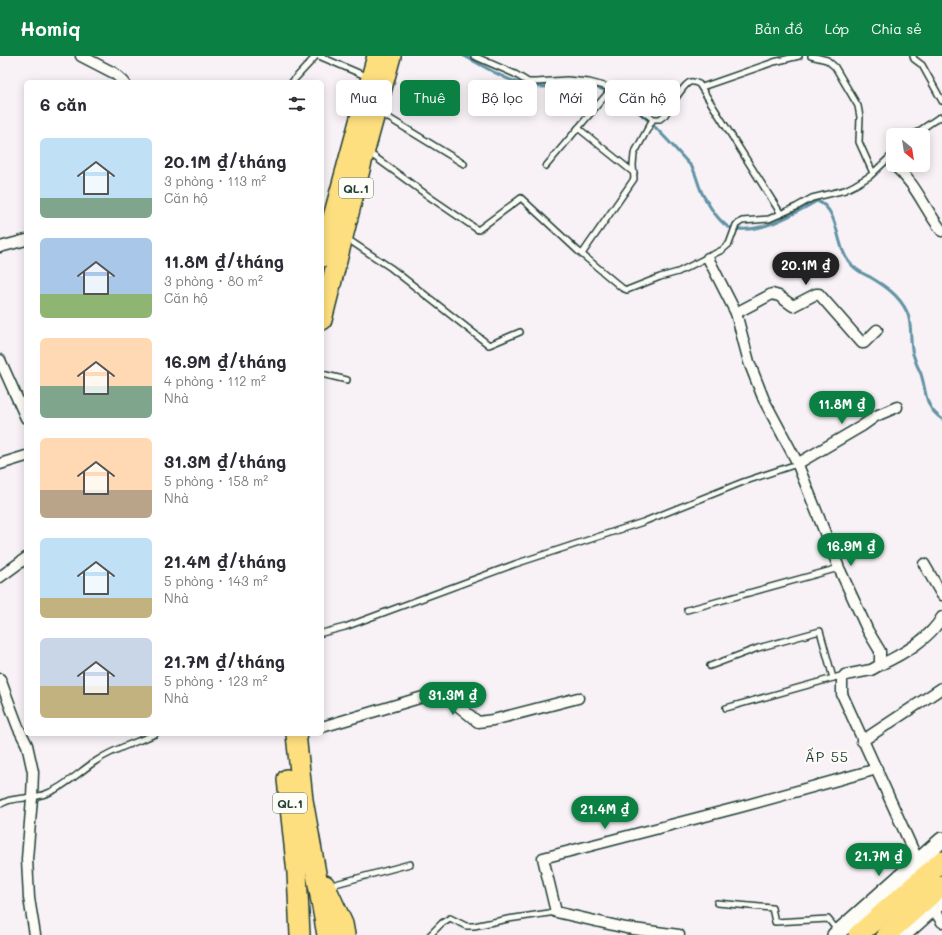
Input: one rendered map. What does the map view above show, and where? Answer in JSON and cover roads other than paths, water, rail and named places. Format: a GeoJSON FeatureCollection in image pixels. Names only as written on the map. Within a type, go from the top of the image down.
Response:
{"type":"FeatureCollection","features":[{"type":"Feature","properties":{"kind":"highway","name":"QL.1"},"geometry":{"type":"LineString","coordinates":[[324,250],[376,56]]}},
{"type":"Feature","properties":{"kind":"highway","name":"QL.1"},"geometry":{"type":"LineString","coordinates":[[384,80],[391,56]]}},
{"type":"Feature","properties":{"kind":"highway","name":"QL.1"},"geometry":{"type":"LineString","coordinates":[[324,312],[375,116]]}},
{"type":"Feature","properties":{"kind":"highway","name":"QL.1"},"geometry":{"type":"LineString","coordinates":[[293,736],[303,800],[306,870],[315,930]]}},
{"type":"Feature","properties":{"kind":"highway"},"geometry":{"type":"LineString","coordinates":[[858,935],[942,861]]}},
{"type":"Feature","properties":{"kind":"highway","name":"QL.1"},"geometry":{"type":"LineString","coordinates":[[306,870],[326,887],[343,924],[345,935]]}},
{"type":"Feature","properties":{"kind":"highway","name":"QL.1"},"geometry":{"type":"LineString","coordinates":[[306,870],[315,930]]}},
{"type":"Feature","properties":{"kind":"highway"},"geometry":{"type":"LineString","coordinates":[[886,935],[942,885]]}},
{"type":"Feature","properties":{"kind":"street"},"geometry":{"type":"LineString","coordinates":[[81,56],[114,73],[122,80]]}},
{"type":"Feature","properties":{"kind":"street"},"geometry":{"type":"LineString","coordinates":[[902,172],[924,201],[930,215],[942,231]]}},
{"type":"Feature","properties":{"kind":"street"},"geometry":{"type":"LineString","coordinates":[[0,247],[24,241]]}},
{"type":"Feature","properties":{"kind":"street"},"geometry":{"type":"LineString","coordinates":[[708,258],[736,313],[748,362],[764,400],[797,464],[839,568],[868,631],[880,651],[880,665]]}},
{"type":"Feature","properties":{"kind":"street"},"geometry":{"type":"LineString","coordinates":[[736,313],[772,294],[779,296],[794,306],[816,294],[819,294],[862,343],[864,343],[877,330]]}},
{"type":"Feature","properties":{"kind":"street"},"geometry":{"type":"LineString","coordinates":[[0,360],[24,414]]}},
{"type":"Feature","properties":{"kind":"street"},"geometry":{"type":"LineString","coordinates":[[797,464],[862,426],[876,416],[897,407]]}},
{"type":"Feature","properties":{"kind":"street"},"geometry":{"type":"LineString","coordinates":[[0,464],[24,457]]}},
{"type":"Feature","properties":{"kind":"street"},"geometry":{"type":"LineString","coordinates":[[0,577],[24,559]]}},
{"type":"Feature","properties":{"kind":"street"},"geometry":{"type":"LineString","coordinates":[[924,564],[942,596]]}},
{"type":"Feature","properties":{"kind":"street"},"geometry":{"type":"LineString","coordinates":[[918,861],[877,769],[862,741],[842,694],[842,679],[845,675],[871,670],[902,655],[923,638],[942,617]]}},
{"type":"Feature","properties":{"kind":"street"},"geometry":{"type":"LineString","coordinates":[[0,679],[18,727],[27,745],[33,772],[27,860],[35,935]]}},
{"type":"Feature","properties":{"kind":"street"},"geometry":{"type":"LineString","coordinates":[[862,741],[942,688]]}},
{"type":"Feature","properties":{"kind":"street"},"geometry":{"type":"LineString","coordinates":[[324,726],[433,694],[452,701],[478,722],[492,720],[578,698]]}},
{"type":"Feature","properties":{"kind":"street"},"geometry":{"type":"LineString","coordinates":[[679,935],[626,928],[556,912],[543,858],[732,809],[877,769]]}},
{"type":"Feature","properties":{"kind":"street"},"geometry":{"type":"LineString","coordinates":[[837,933],[942,840]]}},
{"type":"Feature","properties":{"kind":"street"},"geometry":{"type":"LineString","coordinates":[[903,935],[938,904],[942,922]]}},
{"type":"Feature","properties":{"kind":"lane"},"geometry":{"type":"LineString","coordinates":[[294,80],[318,56],[371,78]]}},
{"type":"Feature","properties":{"kind":"lane"},"geometry":{"type":"LineString","coordinates":[[474,56],[515,74],[528,82],[567,80],[589,82],[605,87]]}},
{"type":"Feature","properties":{"kind":"lane"},"geometry":{"type":"LineString","coordinates":[[702,87],[774,62],[799,56]]}},
{"type":"Feature","properties":{"kind":"lane"},"geometry":{"type":"LineString","coordinates":[[812,56],[827,60],[834,68],[858,106],[860,117],[859,142],[873,173]]}},
{"type":"Feature","properties":{"kind":"lane"},"geometry":{"type":"LineString","coordinates":[[913,56],[914,59],[922,65],[942,101]]}},
{"type":"Feature","properties":{"kind":"lane"},"geometry":{"type":"LineString","coordinates":[[648,116],[653,120],[660,119],[665,115],[685,86],[690,82],[700,84],[781,214]]}},
{"type":"Feature","properties":{"kind":"lane"},"geometry":{"type":"LineString","coordinates":[[546,166],[605,96]]}},
{"type":"Feature","properties":{"kind":"lane"},"geometry":{"type":"LineString","coordinates":[[384,116],[464,164]]}},
{"type":"Feature","properties":{"kind":"lane"},"geometry":{"type":"LineString","coordinates":[[923,128],[942,117]]}},
{"type":"Feature","properties":{"kind":"lane"},"geometry":{"type":"LineString","coordinates":[[582,254],[634,179],[634,154],[653,120]]}},
{"type":"Feature","properties":{"kind":"lane"},"geometry":{"type":"LineString","coordinates":[[578,128],[634,173]]}},
{"type":"Feature","properties":{"kind":"lane"},"geometry":{"type":"LineString","coordinates":[[365,150],[478,230],[521,198],[582,254],[622,288],[627,290],[660,277],[678,272],[722,250],[729,244],[736,225],[742,221],[769,219],[812,198],[845,190],[886,165]]}},
{"type":"Feature","properties":{"kind":"lane"},"geometry":{"type":"LineString","coordinates":[[343,237],[391,268],[489,345],[520,332]]}},
{"type":"Feature","properties":{"kind":"lane"},"geometry":{"type":"LineString","coordinates":[[324,374],[347,380]]}},
{"type":"Feature","properties":{"kind":"lane"},"geometry":{"type":"LineString","coordinates":[[324,632],[345,627],[515,564],[643,522],[743,482],[797,464]]}},
{"type":"Feature","properties":{"kind":"lane"},"geometry":{"type":"LineString","coordinates":[[687,610],[839,568]]}},
{"type":"Feature","properties":{"kind":"lane"},"geometry":{"type":"LineString","coordinates":[[710,666],[758,648],[820,631],[833,678]]}},
{"type":"Feature","properties":{"kind":"lane"},"geometry":{"type":"LineString","coordinates":[[726,708],[845,675]]}},
{"type":"Feature","properties":{"kind":"lane"},"geometry":{"type":"LineString","coordinates":[[0,804],[11,800],[32,798],[49,793],[68,782],[97,760],[120,747],[135,743],[151,736]]}},
{"type":"Feature","properties":{"kind":"lane"},"geometry":{"type":"LineString","coordinates":[[326,887],[410,864]]}},
{"type":"Feature","properties":{"kind":"lane"},"geometry":{"type":"LineString","coordinates":[[717,904],[772,908],[775,922],[828,919],[837,933]]}},
{"type":"Feature","properties":{"kind":"lane"},"geometry":{"type":"LineString","coordinates":[[430,935],[442,923],[450,918],[466,926],[474,926],[556,912]]}},
{"type":"Feature","properties":{"kind":"waterway"},"geometry":{"type":"LineString","coordinates":[[464,56],[515,82],[542,87],[588,86],[606,91],[619,98],[652,124],[692,167],[701,192],[717,217],[728,227],[737,229],[758,228],[778,221],[817,201],[824,205],[834,220],[842,248],[850,263],[859,271],[876,280],[896,296],[904,306],[910,322],[913,354],[921,374],[927,399],[932,410],[942,419]]}},
{"type":"Feature","properties":{"kind":"district","name":"ẤP 55"},"geometry":{"type":"Point","coordinates":[827,756]}}]}
